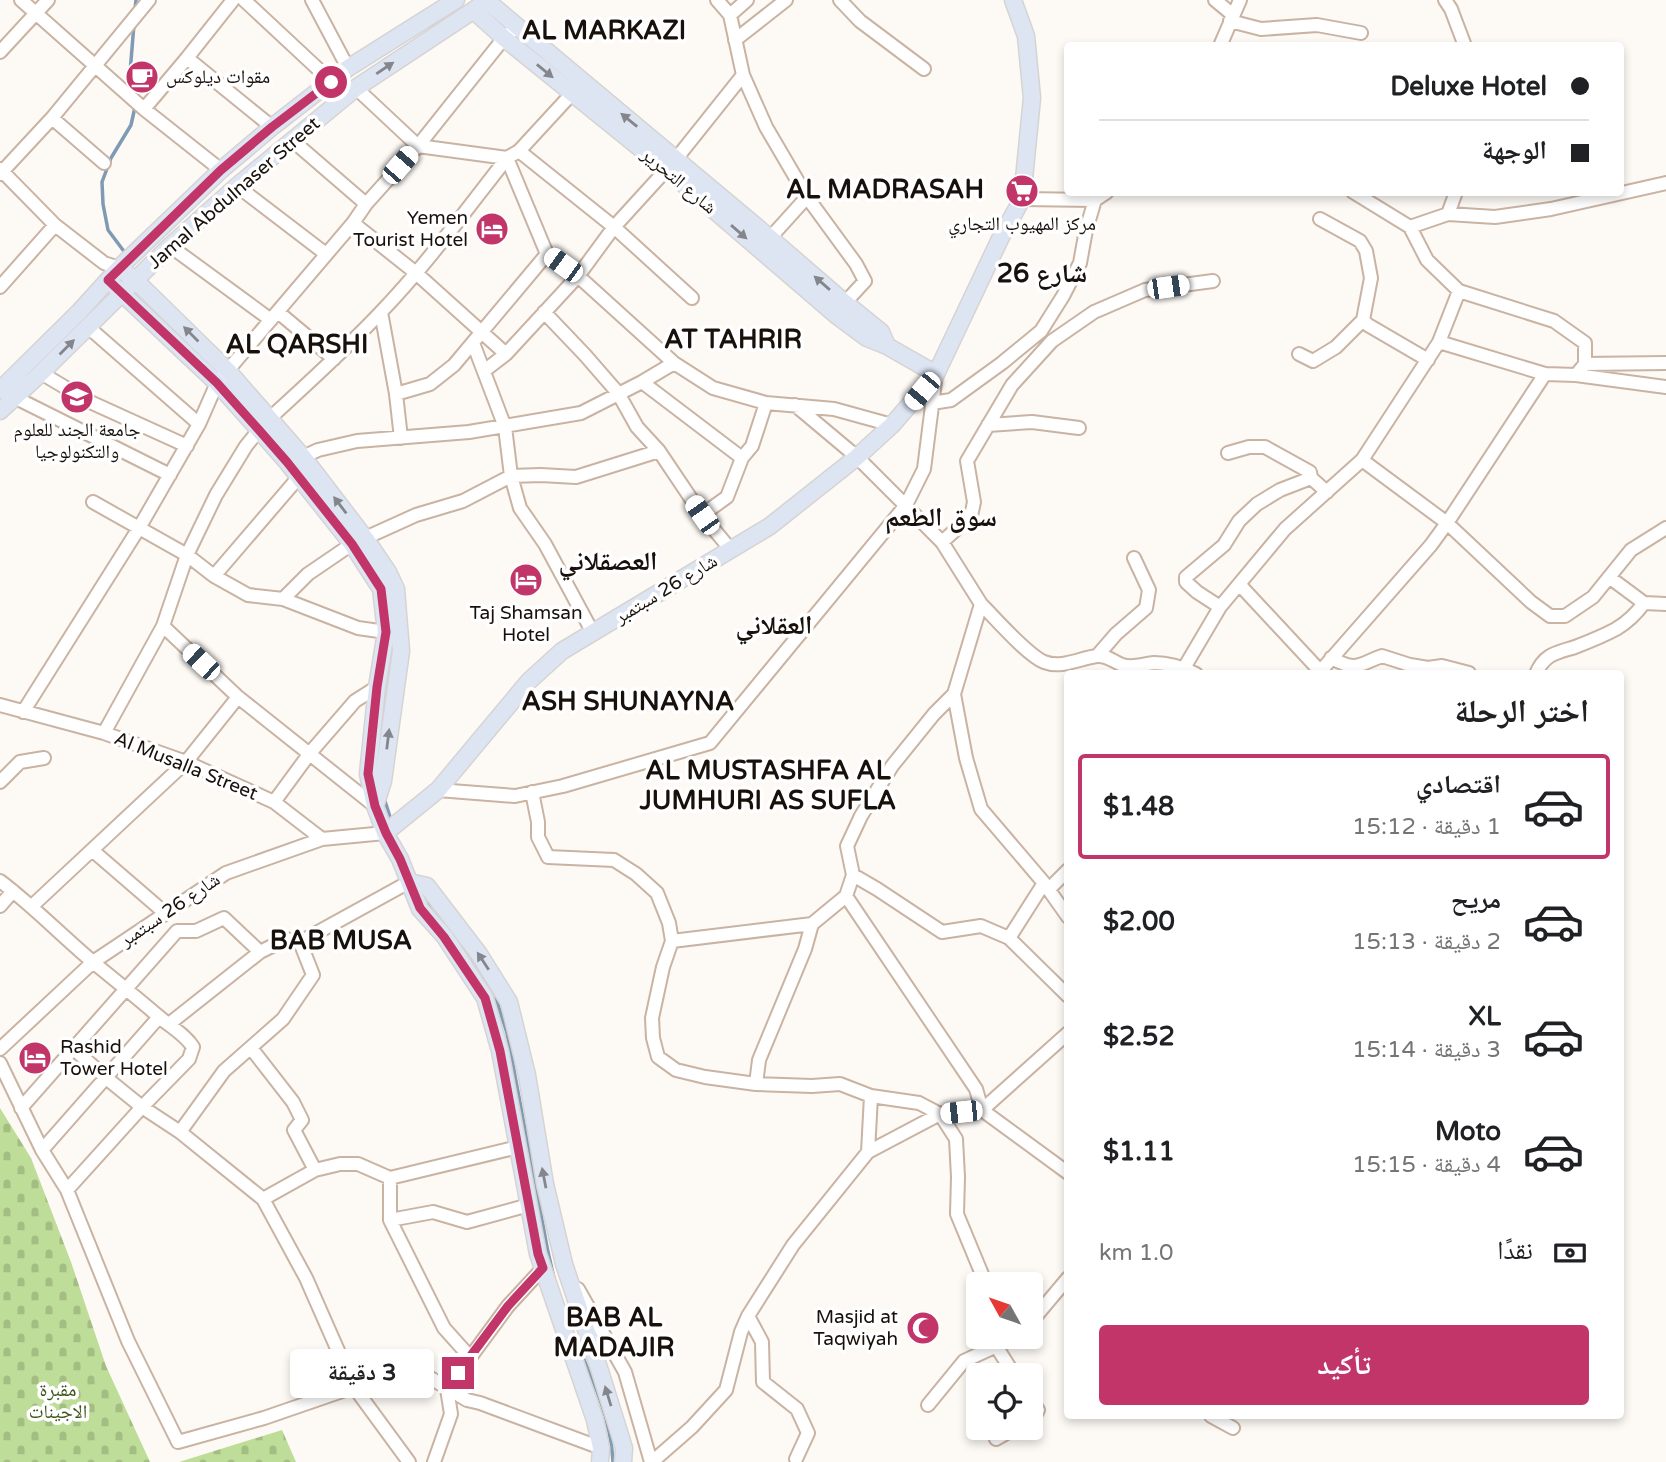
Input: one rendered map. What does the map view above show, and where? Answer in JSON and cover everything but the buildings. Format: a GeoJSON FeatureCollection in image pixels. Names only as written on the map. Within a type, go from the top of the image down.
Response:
{"type":"FeatureCollection","features":[{"type":"Feature","properties":{"kind":"main road","name":"Jamal Abdulnaser Street"},"geometry":{"type":"LineString","coordinates":[[0,411],[7,393],[80,311],[110,270],[272,127],[348,68],[456,0]]}},
{"type":"Feature","properties":{"kind":"main road","name":"شارع 26 سبتمبر"},"geometry":{"type":"LineString","coordinates":[[386,833],[438,790],[529,681],[562,651],[770,526],[857,457],[892,425],[936,374],[1000,239],[1022,199],[1032,98],[1026,36],[1013,0]]}},
{"type":"Feature","properties":{"kind":"main road","name":"Jamal Abdulnaser Street"},"geometry":{"type":"LineString","coordinates":[[7,393],[40,373],[170,246],[237,186],[356,88],[484,4]]}},
{"type":"Feature","properties":{"kind":"main road","name":"شارع التحرير"},"geometry":{"type":"LineString","coordinates":[[484,4],[517,27],[577,88]]}},
{"type":"Feature","properties":{"kind":"main road","name":"شارع التحرير"},"geometry":{"type":"LineString","coordinates":[[484,4],[504,38],[577,88],[671,164],[840,309]]}},
{"type":"Feature","properties":{"kind":"main road","name":"شارع التحرير"},"geometry":{"type":"LineString","coordinates":[[671,164],[770,238],[867,338],[887,346],[936,374]]}},
{"type":"Feature","properties":{"kind":"main road"},"geometry":{"type":"LineString","coordinates":[[110,270],[135,279],[264,424],[303,457],[359,541],[381,589],[386,632],[368,774],[375,806],[420,908],[444,937],[485,998],[500,1051],[538,1254],[595,1420],[601,1455]]}},
{"type":"Feature","properties":{"kind":"main road"},"geometry":{"type":"LineString","coordinates":[[110,270],[121,293],[223,377]]}},
{"type":"Feature","properties":{"kind":"main road"},"geometry":{"type":"LineString","coordinates":[[264,424],[298,478],[388,572],[396,589],[401,650],[383,781],[375,806]]}},
{"type":"Feature","properties":{"kind":"main road"},"geometry":{"type":"LineString","coordinates":[[410,882],[427,886],[479,954],[509,1002],[527,1075],[545,1184],[564,1264],[624,1448],[623,1462]]}},
{"type":"Feature","properties":{"kind":"main road"},"geometry":{"type":"LineString","coordinates":[[543,1268],[564,1264]]}},
{"type":"Feature","properties":{"kind":"street"},"geometry":{"type":"LineString","coordinates":[[20,0],[144,109],[221,170]]}},
{"type":"Feature","properties":{"kind":"street"},"geometry":{"type":"LineString","coordinates":[[0,52],[48,0]]}},
{"type":"Feature","properties":{"kind":"street"},"geometry":{"type":"LineString","coordinates":[[110,270],[55,225],[1,171],[52,118],[149,0]]}},
{"type":"Feature","properties":{"kind":"street"},"geometry":{"type":"LineString","coordinates":[[144,109],[233,0]]}},
{"type":"Feature","properties":{"kind":"street"},"geometry":{"type":"LineString","coordinates":[[244,0],[331,82]]}},
{"type":"Feature","properties":{"kind":"street"},"geometry":{"type":"LineString","coordinates":[[312,0],[348,68]]}},
{"type":"Feature","properties":{"kind":"street"},"geometry":{"type":"LineString","coordinates":[[717,0],[730,15],[743,75],[766,127],[807,197],[856,264],[865,281],[840,309]]}},
{"type":"Feature","properties":{"kind":"street"},"geometry":{"type":"LineString","coordinates":[[730,15],[747,0]]}},
{"type":"Feature","properties":{"kind":"street"},"geometry":{"type":"LineString","coordinates":[[735,40],[786,0]]}},
{"type":"Feature","properties":{"kind":"street"},"geometry":{"type":"LineString","coordinates":[[840,0],[860,21],[924,69]]}},
{"type":"Feature","properties":{"kind":"street"},"geometry":{"type":"LineString","coordinates":[[1215,0],[1231,18],[1261,29],[1317,25],[1362,33]]}},
{"type":"Feature","properties":{"kind":"street"},"geometry":{"type":"LineString","coordinates":[[1222,42],[1240,0]]}},
{"type":"Feature","properties":{"kind":"street"},"geometry":{"type":"LineString","coordinates":[[1445,0],[1463,42]]}},
{"type":"Feature","properties":{"kind":"street"},"geometry":{"type":"LineString","coordinates":[[23,712],[139,528],[223,377],[366,204],[418,146],[504,38],[517,27]]}},
{"type":"Feature","properties":{"kind":"street"},"geometry":{"type":"LineString","coordinates":[[187,58],[272,127]]}},
{"type":"Feature","properties":{"kind":"street"},"geometry":{"type":"LineString","coordinates":[[484,371],[506,354],[578,276],[614,227],[671,164],[743,75]]}},
{"type":"Feature","properties":{"kind":"street"},"geometry":{"type":"LineString","coordinates":[[356,88],[418,146],[507,158]]}},
{"type":"Feature","properties":{"kind":"street"},"geometry":{"type":"LineString","coordinates":[[104,733],[163,626],[187,555],[216,495],[246,446],[264,424],[381,312],[416,273],[507,158],[519,152],[577,88]]}},
{"type":"Feature","properties":{"kind":"street"},"geometry":{"type":"LineString","coordinates":[[52,118],[104,163]]}},
{"type":"Feature","properties":{"kind":"street"},"geometry":{"type":"LineString","coordinates":[[293,141],[366,204]]}},
{"type":"Feature","properties":{"kind":"street"},"geometry":{"type":"LineString","coordinates":[[519,152],[614,227],[692,298]]}},
{"type":"Feature","properties":{"kind":"street"},"geometry":{"type":"LineString","coordinates":[[507,158],[547,254],[578,276],[674,363],[712,388],[766,403],[834,409],[892,425]]}},
{"type":"Feature","properties":{"kind":"street"},"geometry":{"type":"LineString","coordinates":[[1624,192],[1666,183]]}},
{"type":"Feature","properties":{"kind":"street"},"geometry":{"type":"LineString","coordinates":[[237,186],[326,254]]}},
{"type":"Feature","properties":{"kind":"street"},"geometry":{"type":"LineString","coordinates":[[1022,199],[1095,200],[1101,196]]}},
{"type":"Feature","properties":{"kind":"street"},"geometry":{"type":"LineString","coordinates":[[1360,196],[1410,227],[1427,260],[1459,291],[1553,321],[1585,344],[1585,363],[1576,375]]}},
{"type":"Feature","properties":{"kind":"street"},"geometry":{"type":"LineString","coordinates":[[1448,214],[1455,196]]}},
{"type":"Feature","properties":{"kind":"street"},"geometry":{"type":"LineString","coordinates":[[1410,227],[1448,214],[1495,216],[1551,209],[1608,196]]}},
{"type":"Feature","properties":{"kind":"street"},"geometry":{"type":"LineString","coordinates":[[770,238],[807,197]]}},
{"type":"Feature","properties":{"kind":"street"},"geometry":{"type":"LineString","coordinates":[[932,403],[951,400],[1041,331],[1080,263],[1095,200]]}},
{"type":"Feature","properties":{"kind":"street"},"geometry":{"type":"LineString","coordinates":[[1299,354],[1313,361],[1336,347],[1363,320],[1371,278],[1366,251],[1360,241],[1320,219]]}},
{"type":"Feature","properties":{"kind":"street"},"geometry":{"type":"LineString","coordinates":[[353,223],[416,273],[477,338],[506,354]]}},
{"type":"Feature","properties":{"kind":"street"},"geometry":{"type":"LineString","coordinates":[[0,287],[55,225]]}},
{"type":"Feature","properties":{"kind":"street"},"geometry":{"type":"LineString","coordinates":[[170,246],[334,359]]}},
{"type":"Feature","properties":{"kind":"street"},"geometry":{"type":"LineString","coordinates":[[396,394],[430,384],[454,365],[547,254]]}},
{"type":"Feature","properties":{"kind":"street"},"geometry":{"type":"LineString","coordinates":[[942,542],[971,516],[974,502],[967,461],[1012,385],[1052,341],[1094,312],[1145,290],[1213,281]]}},
{"type":"Feature","properties":{"kind":"street"},"geometry":{"type":"LineString","coordinates":[[1190,670],[1220,607],[1285,529],[1362,460],[1439,342],[1459,291]]}},
{"type":"Feature","properties":{"kind":"street"},"geometry":{"type":"LineString","coordinates":[[381,312],[401,438]]}},
{"type":"Feature","properties":{"kind":"street"},"geometry":{"type":"LineString","coordinates":[[544,312],[618,393],[637,427],[659,451],[702,515],[731,550]]}},
{"type":"Feature","properties":{"kind":"street"},"geometry":{"type":"LineString","coordinates":[[1363,320],[1428,360]]}},
{"type":"Feature","properties":{"kind":"street"},"geometry":{"type":"LineString","coordinates":[[87,326],[199,424]]}},
{"type":"Feature","properties":{"kind":"street"},"geometry":{"type":"LineString","coordinates":[[477,338],[484,371],[505,427],[511,476],[520,508],[545,544],[593,634]]}},
{"type":"Feature","properties":{"kind":"street"},"geometry":{"type":"LineString","coordinates":[[1439,342],[1545,374],[1576,375],[1666,387]]}},
{"type":"Feature","properties":{"kind":"street"},"geometry":{"type":"LineString","coordinates":[[303,457],[318,450],[357,441],[469,432],[581,413],[674,363]]}},
{"type":"Feature","properties":{"kind":"street"},"geometry":{"type":"LineString","coordinates":[[1585,363],[1666,363]]}},
{"type":"Feature","properties":{"kind":"street"},"geometry":{"type":"LineString","coordinates":[[40,373],[88,401],[187,446]]}},
{"type":"Feature","properties":{"kind":"street"},"geometry":{"type":"LineString","coordinates":[[438,790],[515,796],[563,786],[710,743],[906,505],[924,469],[936,374]]}},
{"type":"Feature","properties":{"kind":"street"},"geometry":{"type":"LineString","coordinates":[[1321,670],[1431,545],[1545,374]]}},
{"type":"Feature","properties":{"kind":"street"},"geometry":{"type":"LineString","coordinates":[[642,382],[742,458]]}},
{"type":"Feature","properties":{"kind":"street"},"geometry":{"type":"LineString","coordinates":[[7,393],[170,475]]}},
{"type":"Feature","properties":{"kind":"street"},"geometry":{"type":"LineString","coordinates":[[702,515],[727,497],[742,458],[752,446],[766,403]]}},
{"type":"Feature","properties":{"kind":"street"},"geometry":{"type":"LineString","coordinates":[[794,405],[857,457],[942,542],[981,604],[1031,653],[1046,663],[1066,664],[1108,656],[1126,666],[1155,663],[1187,670]]}},
{"type":"Feature","properties":{"kind":"street"},"geometry":{"type":"LineString","coordinates":[[988,425],[1032,422],[1079,428]]}},
{"type":"Feature","properties":{"kind":"street"},"geometry":{"type":"LineString","coordinates":[[1228,453],[1249,447],[1265,447],[1310,472],[1311,478],[1327,492]]}},
{"type":"Feature","properties":{"kind":"street"},"geometry":{"type":"LineString","coordinates":[[284,599],[308,574],[359,541],[416,515],[463,501],[511,476],[576,477],[659,451]]}},
{"type":"Feature","properties":{"kind":"street"},"geometry":{"type":"LineString","coordinates":[[1362,460],[1447,523],[1531,602],[1550,616],[1565,616],[1593,597],[1631,550],[1666,528]]}},
{"type":"Feature","properties":{"kind":"street"},"geometry":{"type":"LineString","coordinates":[[214,576],[298,478]]}},
{"type":"Feature","properties":{"kind":"street"},"geometry":{"type":"LineString","coordinates":[[1220,607],[1196,592],[1186,582],[1186,577],[1224,545],[1239,521],[1257,504],[1280,490],[1311,478]]}},
{"type":"Feature","properties":{"kind":"street"},"geometry":{"type":"LineString","coordinates":[[93,502],[187,555],[214,576],[248,595],[284,599],[358,628],[386,632]]}},
{"type":"Feature","properties":{"kind":"street"},"geometry":{"type":"LineString","coordinates":[[1097,656],[1116,634],[1146,608],[1149,590],[1134,558]]}},
{"type":"Feature","properties":{"kind":"street"},"geometry":{"type":"LineString","coordinates":[[1609,577],[1644,603],[1666,604]]}},
{"type":"Feature","properties":{"kind":"street"},"geometry":{"type":"LineString","coordinates":[[1239,584],[1317,670]]}},
{"type":"Feature","properties":{"kind":"street"},"geometry":{"type":"LineString","coordinates":[[1538,670],[1540,664],[1555,651],[1617,629],[1634,616],[1644,603]]}},
{"type":"Feature","properties":{"kind":"street"},"geometry":{"type":"LineString","coordinates":[[981,604],[954,694],[966,758],[981,809],[1064,911]]}},
{"type":"Feature","properties":{"kind":"street"},"geometry":{"type":"LineString","coordinates":[[163,626],[238,697],[375,806]]}},
{"type":"Feature","properties":{"kind":"street"},"geometry":{"type":"LineString","coordinates":[[1331,658],[1344,665],[1359,667],[1382,656],[1410,665],[1428,668],[1442,666],[1457,670]]}},
{"type":"Feature","properties":{"kind":"street"},"geometry":{"type":"LineString","coordinates":[[274,802],[310,753],[355,701],[377,687]]}},
{"type":"Feature","properties":{"kind":"street"},"geometry":{"type":"LineString","coordinates":[[672,941],[812,924],[846,896],[853,875],[847,846],[861,816],[892,766],[934,714],[954,694]]}},
{"type":"Feature","properties":{"kind":"street"},"geometry":{"type":"LineString","coordinates":[[32,906],[186,762],[238,697]]}},
{"type":"Feature","properties":{"kind":"street","name":"Al Musalla Street"},"geometry":{"type":"LineString","coordinates":[[0,705],[104,733],[186,762],[274,802],[322,839]]}},
{"type":"Feature","properties":{"kind":"street"},"geometry":{"type":"LineString","coordinates":[[0,782],[20,762],[44,758]]}},
{"type":"Feature","properties":{"kind":"street"},"geometry":{"type":"LineString","coordinates":[[532,792],[538,837],[548,857],[614,860],[636,874],[657,893],[669,923],[672,941],[652,1018],[657,1057],[676,1070],[705,1077],[756,1084],[840,1084],[870,1097],[919,1103],[940,1114],[956,1139],[957,1214],[981,1272]]}},
{"type":"Feature","properties":{"kind":"street","name":"شارع 26 سبتمبر"},"geometry":{"type":"LineString","coordinates":[[0,1049],[93,962],[226,873],[322,839],[386,833]]}},
{"type":"Feature","properties":{"kind":"street"},"geometry":{"type":"LineString","coordinates":[[92,850],[165,913]]}},
{"type":"Feature","properties":{"kind":"street"},"geometry":{"type":"LineString","coordinates":[[1009,938],[1046,886],[1064,873]]}},
{"type":"Feature","properties":{"kind":"street"},"geometry":{"type":"LineString","coordinates":[[853,875],[942,932],[981,926],[1009,938],[1064,992]]}},
{"type":"Feature","properties":{"kind":"street"},"geometry":{"type":"LineString","coordinates":[[0,881],[32,906],[93,962],[188,1039],[193,1047],[189,1059],[67,1190]]}},
{"type":"Feature","properties":{"kind":"street"},"geometry":{"type":"LineString","coordinates":[[42,1150],[105,1077],[164,1021],[260,952],[286,939],[300,942],[410,882]]}},
{"type":"Feature","properties":{"kind":"street"},"geometry":{"type":"LineString","coordinates":[[0,906],[13,891]]}},
{"type":"Feature","properties":{"kind":"street"},"geometry":{"type":"LineString","coordinates":[[846,896],[976,1089],[982,1110],[1064,1170]]}},
{"type":"Feature","properties":{"kind":"street"},"geometry":{"type":"LineString","coordinates":[[20,1108],[177,931],[196,931],[224,918],[260,952]]}},
{"type":"Feature","properties":{"kind":"street"},"geometry":{"type":"LineString","coordinates":[[756,1084],[759,1060],[805,949],[812,924]]}},
{"type":"Feature","properties":{"kind":"street"},"geometry":{"type":"LineString","coordinates":[[180,1132],[224,1071],[283,1019],[313,975],[300,942]]}},
{"type":"Feature","properties":{"kind":"street"},"geometry":{"type":"LineString","coordinates":[[564,1264],[625,1372],[652,1462],[692,1427],[726,1390],[741,1332],[748,1316],[793,1245],[867,1152],[940,1114],[982,1110],[1064,1036]]}},
{"type":"Feature","properties":{"kind":"street"},"geometry":{"type":"LineString","coordinates":[[251,1048],[293,1102],[302,1120],[294,1130],[315,1170]]}},
{"type":"Feature","properties":{"kind":"street"},"geometry":{"type":"LineString","coordinates":[[74,1049],[142,1107],[180,1132],[262,1199],[306,1278],[354,1387],[409,1462]]}},
{"type":"Feature","properties":{"kind":"street"},"geometry":{"type":"LineString","coordinates":[[0,1063],[42,1150],[67,1190],[128,1341],[178,1442],[264,1418],[354,1387],[400,1365],[414,1368],[467,1400],[480,1403],[601,1455]]}},
{"type":"Feature","properties":{"kind":"street"},"geometry":{"type":"LineString","coordinates":[[867,1152],[870,1097]]}},
{"type":"Feature","properties":{"kind":"street"},"geometry":{"type":"LineString","coordinates":[[262,1199],[315,1170],[340,1164],[358,1164],[390,1178],[518,1147]]}},
{"type":"Feature","properties":{"kind":"street"},"geometry":{"type":"LineString","coordinates":[[390,1178],[390,1220],[444,1328],[470,1357]]}},
{"type":"Feature","properties":{"kind":"street"},"geometry":{"type":"LineString","coordinates":[[390,1220],[433,1212],[467,1222],[529,1205]]}},
{"type":"Feature","properties":{"kind":"street"},"geometry":{"type":"LineString","coordinates":[[434,1462],[451,1414],[447,1389],[508,1306],[543,1268]]}},
{"type":"Feature","properties":{"kind":"street"},"geometry":{"type":"LineString","coordinates":[[1043,1308],[1064,1283]]}},
{"type":"Feature","properties":{"kind":"street"},"geometry":{"type":"LineString","coordinates":[[748,1316],[762,1342],[764,1382],[797,1409],[808,1433],[796,1459]]}},
{"type":"Feature","properties":{"kind":"street"},"geometry":{"type":"LineString","coordinates":[[928,1405],[964,1361],[990,1349]]}},
{"type":"Feature","properties":{"kind":"street"},"geometry":{"type":"LineString","coordinates":[[1216,1419],[1233,1428]]}},
{"type":"Feature","properties":{"kind":"green space","name":"مقبرة الاجينات"},"geometry":{"type":"Polygon","coordinates":[[[0,1108],[31,1158],[71,1262],[106,1366],[150,1462],[0,1462],[0,1108]]]}},
{"type":"Feature","properties":{"kind":"green space"},"geometry":{"type":"Polygon","coordinates":[[[282,1430],[296,1462],[179,1462],[282,1430]]]}},
{"type":"Feature","properties":{"kind":"waterway"},"geometry":{"type":"LineString","coordinates":[[135,9],[136,0]]}},
{"type":"Feature","properties":{"kind":"waterway"},"geometry":{"type":"LineString","coordinates":[[133,93],[130,73],[134,24]]}},
{"type":"Feature","properties":{"kind":"waterway"},"geometry":{"type":"LineString","coordinates":[[126,254],[108,230],[102,182],[111,158],[131,125],[135,107]]}},
{"type":"Feature","properties":{"kind":"waterway"},"geometry":{"type":"LineString","coordinates":[[384,798],[391,820]]}},
{"type":"Feature","properties":{"kind":"waterway"},"geometry":{"type":"LineString","coordinates":[[424,894],[442,923]]}},
{"type":"Feature","properties":{"kind":"waterway"},"geometry":{"type":"LineString","coordinates":[[460,946],[481,973],[497,1002],[507,1033],[554,1278]]}},
{"type":"Feature","properties":{"kind":"waterway"},"geometry":{"type":"LineString","coordinates":[[577,1344],[605,1416],[613,1462]]}},
{"type":"Feature","properties":{"kind":"place","name":"مقوات ديلوكس"},"geometry":{"type":"Point","coordinates":[142,77]}},
{"type":"Feature","properties":{"kind":"place","name":"مركز المهيوب التجاري"},"geometry":{"type":"Point","coordinates":[1022,191]}},
{"type":"Feature","properties":{"kind":"place","name":"Yemen Tourist Hotel"},"geometry":{"type":"Point","coordinates":[492,229]}},
{"type":"Feature","properties":{"kind":"place","name":"جامعة الجند للعلوم والتكنولوجيا"},"geometry":{"type":"Point","coordinates":[77,397]}},
{"type":"Feature","properties":{"kind":"place","name":"Taj Shamsan Hotel"},"geometry":{"type":"Point","coordinates":[526,580]}},
{"type":"Feature","properties":{"kind":"place","name":"Rashid Tower Hotel"},"geometry":{"type":"Point","coordinates":[35,1058]}},
{"type":"Feature","properties":{"kind":"place","name":"Masjid at Taqwiyah"},"geometry":{"type":"Point","coordinates":[923,1328]}},
{"type":"Feature","properties":{"kind":"district","name":"AL MARKAZI"},"geometry":{"type":"Point","coordinates":[604,30]}},
{"type":"Feature","properties":{"kind":"district","name":"AL MADRASAH"},"geometry":{"type":"Point","coordinates":[885,189]}},
{"type":"Feature","properties":{"kind":"district","name":"شارع 26"},"geometry":{"type":"Point","coordinates":[1042,273]}},
{"type":"Feature","properties":{"kind":"district","name":"AT TAHRIR"},"geometry":{"type":"Point","coordinates":[733,339]}},
{"type":"Feature","properties":{"kind":"district","name":"AL QARSHI"},"geometry":{"type":"Point","coordinates":[297,344]}},
{"type":"Feature","properties":{"kind":"district","name":"سوق الطعم"},"geometry":{"type":"Point","coordinates":[941,517]}},
{"type":"Feature","properties":{"kind":"district","name":"العصقلاني"},"geometry":{"type":"Point","coordinates":[608,561]}},
{"type":"Feature","properties":{"kind":"district","name":"العقلاني"},"geometry":{"type":"Point","coordinates":[774,625]}},
{"type":"Feature","properties":{"kind":"district","name":"ASH SHUNAYNA"},"geometry":{"type":"Point","coordinates":[628,701]}},
{"type":"Feature","properties":{"kind":"district","name":"AL MUSTASHFA AL JUMHURI AS SUFLA"},"geometry":{"type":"Point","coordinates":[768,785]}},
{"type":"Feature","properties":{"kind":"district","name":"BAB MUSA"},"geometry":{"type":"Point","coordinates":[341,940]}},
{"type":"Feature","properties":{"kind":"district","name":"BAB AL MADAJIR"},"geometry":{"type":"Point","coordinates":[614,1332]}},
{"type":"Feature","properties":{"kind":"route"},"geometry":{"type":"LineString","coordinates":[[331,82],[221,170],[108,280],[217,383],[259,430],[352,544],[381,589],[386,632],[368,774],[375,806],[420,908],[444,937],[485,998],[500,1051],[538,1254],[543,1268],[508,1306],[458,1373]]}}]}
